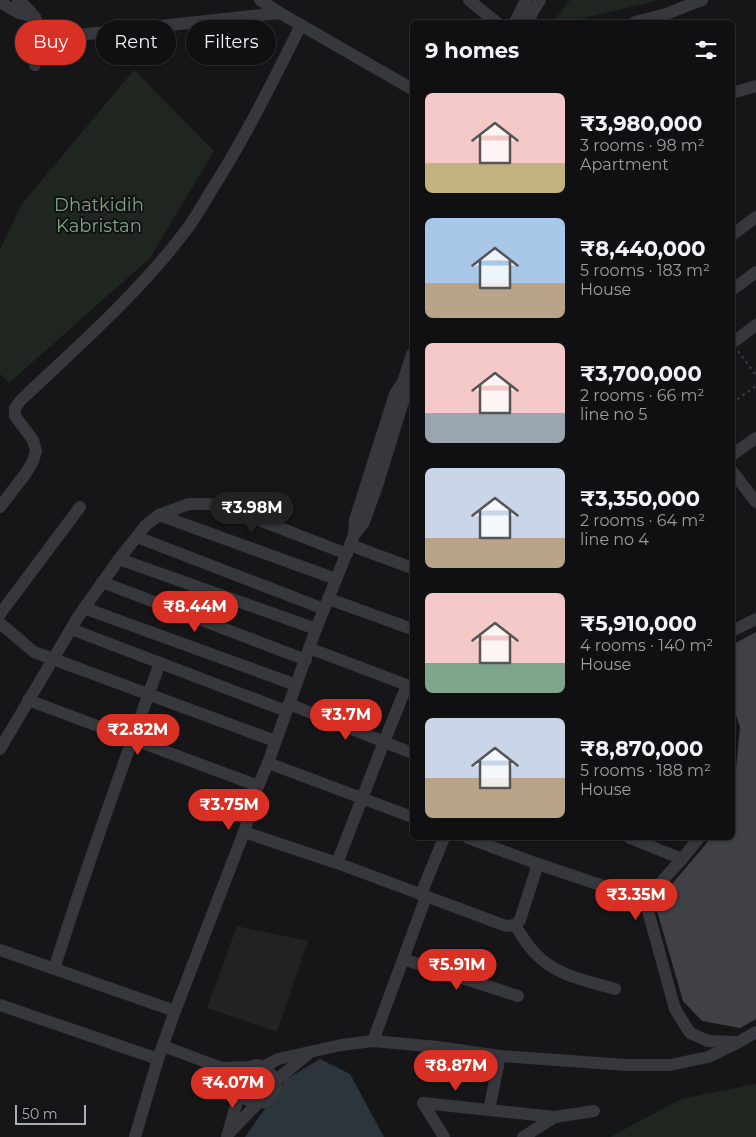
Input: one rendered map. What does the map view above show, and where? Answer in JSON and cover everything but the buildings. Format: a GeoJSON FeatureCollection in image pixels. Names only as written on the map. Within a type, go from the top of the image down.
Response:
{"type":"FeatureCollection","features":[{"type":"Feature","properties":{"kind":"street"},"geometry":{"type":"LineString","coordinates":[[18,0],[36,20]]}},
{"type":"Feature","properties":{"kind":"street"},"geometry":{"type":"LineString","coordinates":[[260,0],[410,88]]}},
{"type":"Feature","properties":{"kind":"street"},"geometry":{"type":"LineString","coordinates":[[469,0],[494,20]]}},
{"type":"Feature","properties":{"kind":"street"},"geometry":{"type":"LineString","coordinates":[[516,20],[526,0]]}},
{"type":"Feature","properties":{"kind":"street"},"geometry":{"type":"LineString","coordinates":[[529,20],[540,0]]}},
{"type":"Feature","properties":{"kind":"street"},"geometry":{"type":"LineString","coordinates":[[643,20],[666,14],[702,0]]}},
{"type":"Feature","properties":{"kind":"street"},"geometry":{"type":"LineString","coordinates":[[0,2],[19,13],[35,17]]}},
{"type":"Feature","properties":{"kind":"street"},"geometry":{"type":"LineString","coordinates":[[86,34],[280,13]]}},
{"type":"Feature","properties":{"kind":"street"},"geometry":{"type":"LineString","coordinates":[[0,507],[26,473],[36,451],[32,440],[15,416],[14,408],[154,270],[188,228],[236,149],[301,25]]}},
{"type":"Feature","properties":{"kind":"street"},"geometry":{"type":"LineString","coordinates":[[735,92],[756,86]]}},
{"type":"Feature","properties":{"kind":"street"},"geometry":{"type":"LineString","coordinates":[[735,233],[756,217]]}},
{"type":"Feature","properties":{"kind":"street"},"geometry":{"type":"LineString","coordinates":[[735,288],[756,272]]}},
{"type":"Feature","properties":{"kind":"street"},"geometry":{"type":"LineString","coordinates":[[735,347],[756,325]]}},
{"type":"Feature","properties":{"kind":"street"},"geometry":{"type":"LineString","coordinates":[[135,1137],[158,1059],[175,1011],[244,832],[258,786],[316,629],[350,545],[355,520],[404,396],[403,382],[410,360]]}},
{"type":"Feature","properties":{"kind":"street"},"geometry":{"type":"LineString","coordinates":[[735,454],[756,438]]}},
{"type":"Feature","properties":{"kind":"street"},"geometry":{"type":"LineString","coordinates":[[735,475],[756,502]]}},
{"type":"Feature","properties":{"kind":"street"},"geometry":{"type":"LineString","coordinates":[[0,749],[84,608],[146,525],[159,515],[189,504],[208,504],[228,508],[350,545],[410,567]]}},
{"type":"Feature","properties":{"kind":"street"},"geometry":{"type":"LineString","coordinates":[[0,614],[80,507]]}},
{"type":"Feature","properties":{"kind":"street"},"geometry":{"type":"LineString","coordinates":[[159,515],[336,579]]}},
{"type":"Feature","properties":{"kind":"street"},"geometry":{"type":"LineString","coordinates":[[137,537],[327,604],[410,628]]}},
{"type":"Feature","properties":{"kind":"street"},"geometry":{"type":"LineString","coordinates":[[119,559],[316,629]]}},
{"type":"Feature","properties":{"kind":"street"},"geometry":{"type":"LineString","coordinates":[[102,582],[308,654],[410,686],[384,742],[338,863]]}},
{"type":"Feature","properties":{"kind":"street"},"geometry":{"type":"LineString","coordinates":[[84,608],[296,685]]}},
{"type":"Feature","properties":{"kind":"street"},"geometry":{"type":"LineString","coordinates":[[735,630],[756,619]]}},
{"type":"Feature","properties":{"kind":"street"},"geometry":{"type":"LineString","coordinates":[[0,623],[34,652],[276,741]]}},
{"type":"Feature","properties":{"kind":"street"},"geometry":{"type":"LineString","coordinates":[[71,628],[160,663],[410,752]]}},
{"type":"Feature","properties":{"kind":"street"},"geometry":{"type":"LineString","coordinates":[[54,969],[79,890],[160,663]]}},
{"type":"Feature","properties":{"kind":"street"},"geometry":{"type":"LineString","coordinates":[[28,700],[258,786]]}},
{"type":"Feature","properties":{"kind":"street"},"geometry":{"type":"LineString","coordinates":[[268,763],[410,816]]}},
{"type":"Feature","properties":{"kind":"street"},"geometry":{"type":"LineString","coordinates":[[244,832],[338,863],[506,926],[514,925],[520,920],[538,864]]}},
{"type":"Feature","properties":{"kind":"street"},"geometry":{"type":"LineString","coordinates":[[374,1041],[443,840]]}},
{"type":"Feature","properties":{"kind":"street"},"geometry":{"type":"LineString","coordinates":[[473,840],[645,900]]}},
{"type":"Feature","properties":{"kind":"street"},"geometry":{"type":"LineString","coordinates":[[635,840],[682,859]]}},
{"type":"Feature","properties":{"kind":"street"},"geometry":{"type":"LineString","coordinates":[[645,900],[697,840]]}},
{"type":"Feature","properties":{"kind":"street"},"geometry":{"type":"LineString","coordinates":[[645,900],[674,1009],[690,1033],[708,1041],[739,1042]]}},
{"type":"Feature","properties":{"kind":"street"},"geometry":{"type":"LineString","coordinates":[[514,925],[536,954],[554,968],[573,978],[615,989]]}},
{"type":"Feature","properties":{"kind":"street"},"geometry":{"type":"LineString","coordinates":[[0,950],[175,1011]]}},
{"type":"Feature","properties":{"kind":"street"},"geometry":{"type":"LineString","coordinates":[[403,959],[518,996]]}},
{"type":"Feature","properties":{"kind":"street"},"geometry":{"type":"LineString","coordinates":[[0,1005],[158,1059]]}},
{"type":"Feature","properties":{"kind":"street"},"geometry":{"type":"LineString","coordinates":[[263,1067],[278,1059],[341,1045],[374,1041],[438,1047],[500,1056],[626,1065],[670,1065],[708,1057],[756,1032]]}},
{"type":"Feature","properties":{"kind":"street"},"geometry":{"type":"LineString","coordinates":[[163,1046],[222,1068],[256,1065],[263,1067],[275,1081],[275,1090],[265,1102],[250,1102],[238,1090],[222,1068]]}},
{"type":"Feature","properties":{"kind":"street"},"geometry":{"type":"LineString","coordinates":[[275,1081],[310,1052]]}},
{"type":"Feature","properties":{"kind":"street"},"geometry":{"type":"LineString","coordinates":[[489,1110],[500,1056]]}},
{"type":"Feature","properties":{"kind":"street"},"geometry":{"type":"LineString","coordinates":[[227,1136],[238,1090],[238,1077],[249,1067]]}},
{"type":"Feature","properties":{"kind":"street"},"geometry":{"type":"LineString","coordinates":[[227,1136],[258,1103]]}},
{"type":"Feature","properties":{"kind":"street"},"geometry":{"type":"LineString","coordinates":[[444,1137],[424,1103],[555,1117],[594,1111]]}},
{"type":"Feature","properties":{"kind":"street"},"geometry":{"type":"LineString","coordinates":[[522,1137],[555,1117]]}},
{"type":"Feature","properties":{"kind":"path"},"geometry":{"type":"LineString","coordinates":[[735,347],[756,375]]}},
{"type":"Feature","properties":{"kind":"path"},"geometry":{"type":"LineString","coordinates":[[735,401],[756,386]]}},
{"type":"Feature","properties":{"kind":"shaded area"},"geometry":{"type":"Polygon","coordinates":[[[237,926],[308,941],[277,1032],[207,1008],[237,926]]]}},
{"type":"Feature","properties":{"kind":"shaded area"},"geometry":{"type":"Polygon","coordinates":[[[320,1059],[350,1074],[384,1137],[245,1137],[285,1080],[320,1059]]]}},
{"type":"Feature","properties":{"kind":"green space"},"geometry":{"type":"Polygon","coordinates":[[[570,0],[660,0],[575,20],[555,20],[570,0]]]}},
{"type":"Feature","properties":{"kind":"green space","name":"Dhatkidih Kabristan"},"geometry":{"type":"Polygon","coordinates":[[[134,70],[214,151],[150,258],[9,383],[0,374],[0,250],[21,205],[134,70]]]}},
{"type":"Feature","properties":{"kind":"green space"},"geometry":{"type":"Polygon","coordinates":[[[756,1084],[756,1137],[610,1137],[681,1099],[756,1084]]]}}]}
